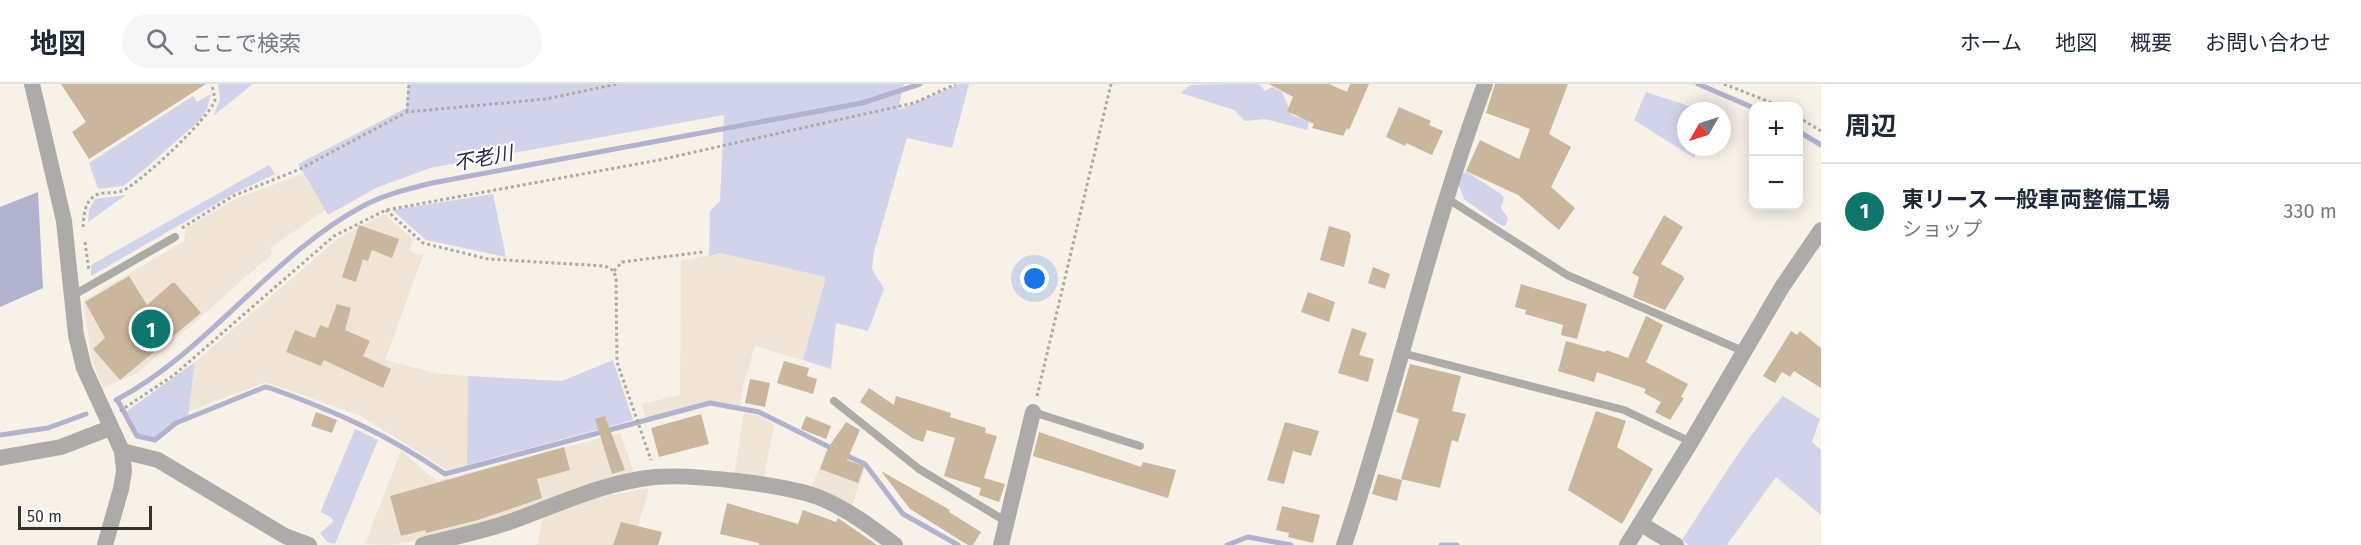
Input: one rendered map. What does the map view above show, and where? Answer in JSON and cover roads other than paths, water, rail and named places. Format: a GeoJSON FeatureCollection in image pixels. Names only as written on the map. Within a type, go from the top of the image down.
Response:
{"type":"FeatureCollection","features":[{"type":"Feature","properties":{"kind":"street"},"geometry":{"type":"LineString","coordinates":[[32,84],[64,221],[76,335],[84,368],[122,451],[124,471],[121,489],[105,545]]}},
{"type":"Feature","properties":{"kind":"street"},"geometry":{"type":"LineString","coordinates":[[1344,545],[1383,425],[1448,199],[1485,84]]}},
{"type":"Feature","properties":{"kind":"street"},"geometry":{"type":"LineString","coordinates":[[1627,545],[1691,442],[1743,351],[1821,230]]}},
{"type":"Feature","properties":{"kind":"street"},"geometry":{"type":"LineString","coordinates":[[1001,545],[1033,412]]}},
{"type":"Feature","properties":{"kind":"street"},"geometry":{"type":"LineString","coordinates":[[0,458],[61,447],[110,428]]}},
{"type":"Feature","properties":{"kind":"street"},"geometry":{"type":"LineString","coordinates":[[122,451],[158,460],[285,536],[309,545]]}},
{"type":"Feature","properties":{"kind":"street"},"geometry":{"type":"LineString","coordinates":[[423,545],[514,521],[594,491],[655,477],[713,479],[816,496],[849,512],[895,545]]}},
{"type":"Feature","properties":{"kind":"street"},"geometry":{"type":"LineString","coordinates":[[1641,524],[1676,545]]}},
{"type":"Feature","properties":{"kind":"lane"},"geometry":{"type":"LineString","coordinates":[[1448,199],[1568,275],[1743,351]]}},
{"type":"Feature","properties":{"kind":"lane"},"geometry":{"type":"LineString","coordinates":[[72,296],[176,237]]}},
{"type":"Feature","properties":{"kind":"lane"},"geometry":{"type":"LineString","coordinates":[[1402,354],[1624,410],[1691,442]]}},
{"type":"Feature","properties":{"kind":"lane"},"geometry":{"type":"LineString","coordinates":[[834,401],[919,469],[1007,522]]}},
{"type":"Feature","properties":{"kind":"lane"},"geometry":{"type":"LineString","coordinates":[[1033,412],[1140,446]]}},
{"type":"Feature","properties":{"kind":"waterway","name":"不老川"},"geometry":{"type":"LineString","coordinates":[[116,400],[150,380],[181,356],[298,251],[330,227],[380,198],[432,183],[862,103],[920,84]]}},
{"type":"Feature","properties":{"kind":"waterway","name":"不老川"},"geometry":{"type":"LineString","coordinates":[[1698,84],[1749,106]]}},
{"type":"Feature","properties":{"kind":"waterway","name":"不老川"},"geometry":{"type":"LineString","coordinates":[[1803,134],[1821,145]]}},
{"type":"Feature","properties":{"kind":"waterway"},"geometry":{"type":"LineString","coordinates":[[117,399],[137,436],[155,440],[176,423],[265,387],[270,388],[360,425],[403,447],[445,474],[710,403],[759,412],[835,450]]}},
{"type":"Feature","properties":{"kind":"waterway","name":"不老川"},"geometry":{"type":"LineString","coordinates":[[0,435],[48,428],[86,414]]}},
{"type":"Feature","properties":{"kind":"waterway"},"geometry":{"type":"LineString","coordinates":[[843,454],[865,464],[903,514],[958,545]]}},
{"type":"Feature","properties":{"kind":"waterway"},"geometry":{"type":"LineString","coordinates":[[1227,545],[1248,537],[1291,545]]}},
{"type":"Feature","properties":{"kind":"waterway"},"geometry":{"type":"LineString","coordinates":[[1441,545],[1457,545]]}},
{"type":"Feature","properties":{"kind":"place","name":"東リース 一般車両整備工場"},"geometry":{"type":"Point","coordinates":[151,329]}}]}
